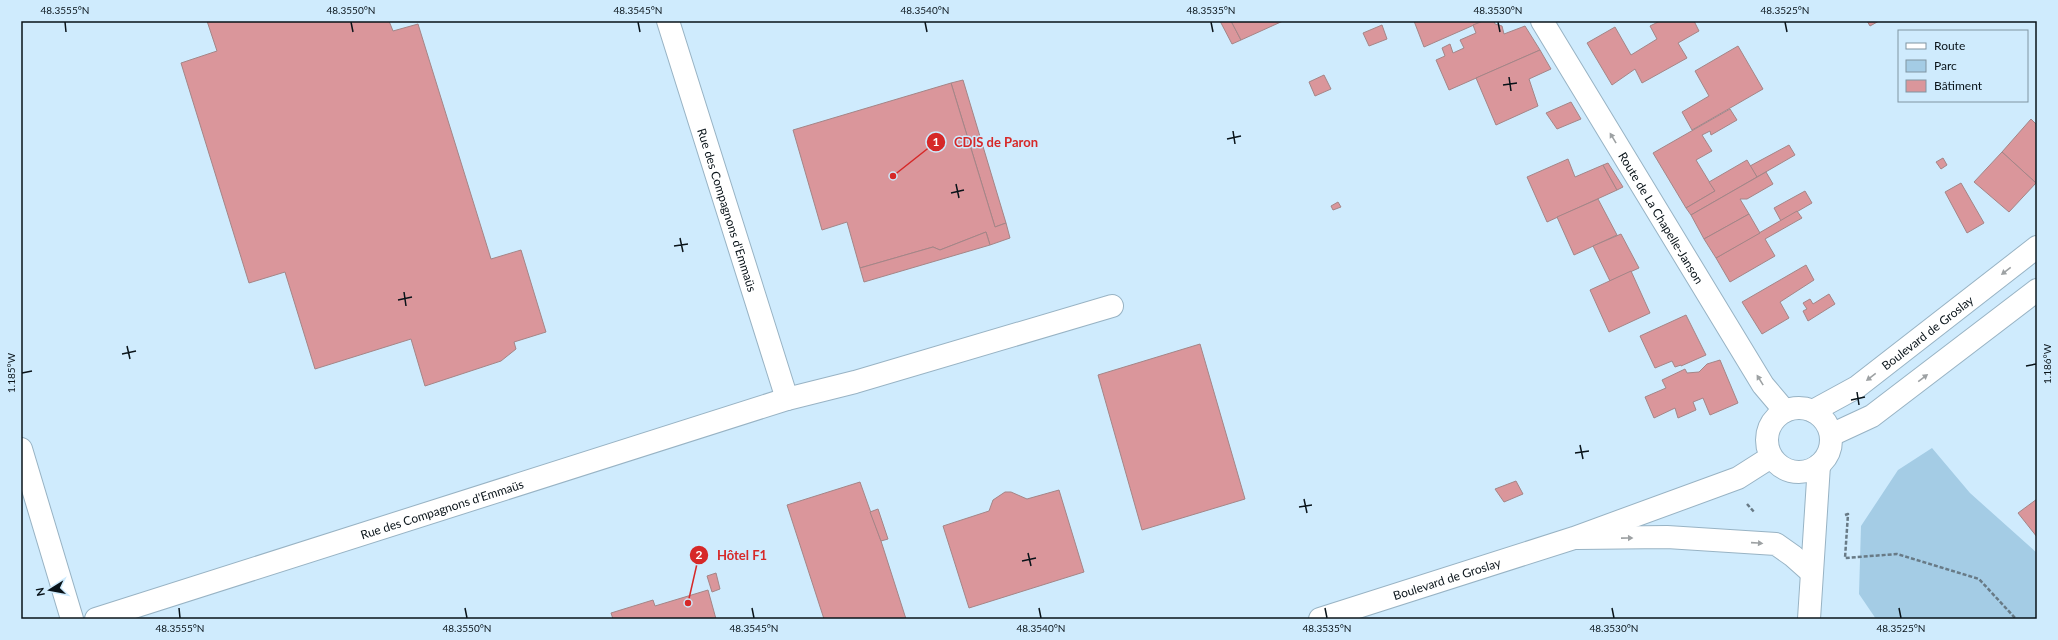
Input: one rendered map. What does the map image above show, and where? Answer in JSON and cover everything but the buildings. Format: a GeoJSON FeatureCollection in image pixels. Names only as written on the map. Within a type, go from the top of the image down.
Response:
{"type":"FeatureCollection","features":[{"type":"Feature","properties":{"kind":"street","name":"Rue des Compagnons d'Emmaüs"},"geometry":{"type":"LineString","coordinates":[[668,21],[788,399]]}},
{"type":"Feature","properties":{"kind":"street","name":"Route de La Chapelle-Janson"},"geometry":{"type":"LineString","coordinates":[[1542,21],[1763,385],[1785,411]]}},
{"type":"Feature","properties":{"kind":"street","name":"Boulevard de Groslay"},"geometry":{"type":"LineString","coordinates":[[1813,411],[1858,387],[2037,247]]}},
{"type":"Feature","properties":{"kind":"street"},"geometry":{"type":"LineString","coordinates":[[1831,435],[1872,416],[2037,290]]}},
{"type":"Feature","properties":{"kind":"street","name":"Rue des Compagnons d'Emmaüs"},"geometry":{"type":"LineString","coordinates":[[96,619],[788,399],[855,382],[1112,306]]}},
{"type":"Feature","properties":{"kind":"street"},"geometry":{"type":"LineString","coordinates":[[1794,408],[1813,411],[1827,424],[1831,435],[1827,456],[1819,465],[1810,470],[1799,473],[1788,471],[1778,466],[1771,457],[1766,444],[1767,431],[1774,419],[1785,411],[1794,408]]}},
{"type":"Feature","properties":{"kind":"street"},"geometry":{"type":"LineString","coordinates":[[21,448],[72,619]]}},
{"type":"Feature","properties":{"kind":"street","name":"Boulevard de Groslay"},"geometry":{"type":"LineString","coordinates":[[1320,619],[1574,538],[1738,478],[1771,457]]}},
{"type":"Feature","properties":{"kind":"street"},"geometry":{"type":"LineString","coordinates":[[1809,619],[1819,465]]}},
{"type":"Feature","properties":{"kind":"street","name":"Boulevard de Groslay"},"geometry":{"type":"LineString","coordinates":[[1574,538],[1667,537],[1776,544],[1793,556],[1811,572]]}},
{"type":"Feature","properties":{"kind":"path"},"geometry":{"type":"LineString","coordinates":[[1738,478],[1746,503],[1755,513],[1762,515]]}},
{"type":"Feature","properties":{"kind":"path"},"geometry":{"type":"LineString","coordinates":[[1816,518],[1848,514],[1845,558],[1898,554],[1979,579],[2016,619]]}},
{"type":"Feature","properties":{"kind":"green space"},"geometry":{"type":"Polygon","coordinates":[[[1932,448],[1970,493],[2037,553],[2037,619],[1876,619],[1859,594],[1861,526],[1898,470],[1932,448]]]}},
{"type":"Feature","properties":{"kind":"place","name":"CDIS de Paron"},"geometry":{"type":"Point","coordinates":[893,176]}},
{"type":"Feature","properties":{"kind":"place","name":"Hôtel F1"},"geometry":{"type":"Point","coordinates":[688,603]}}]}
